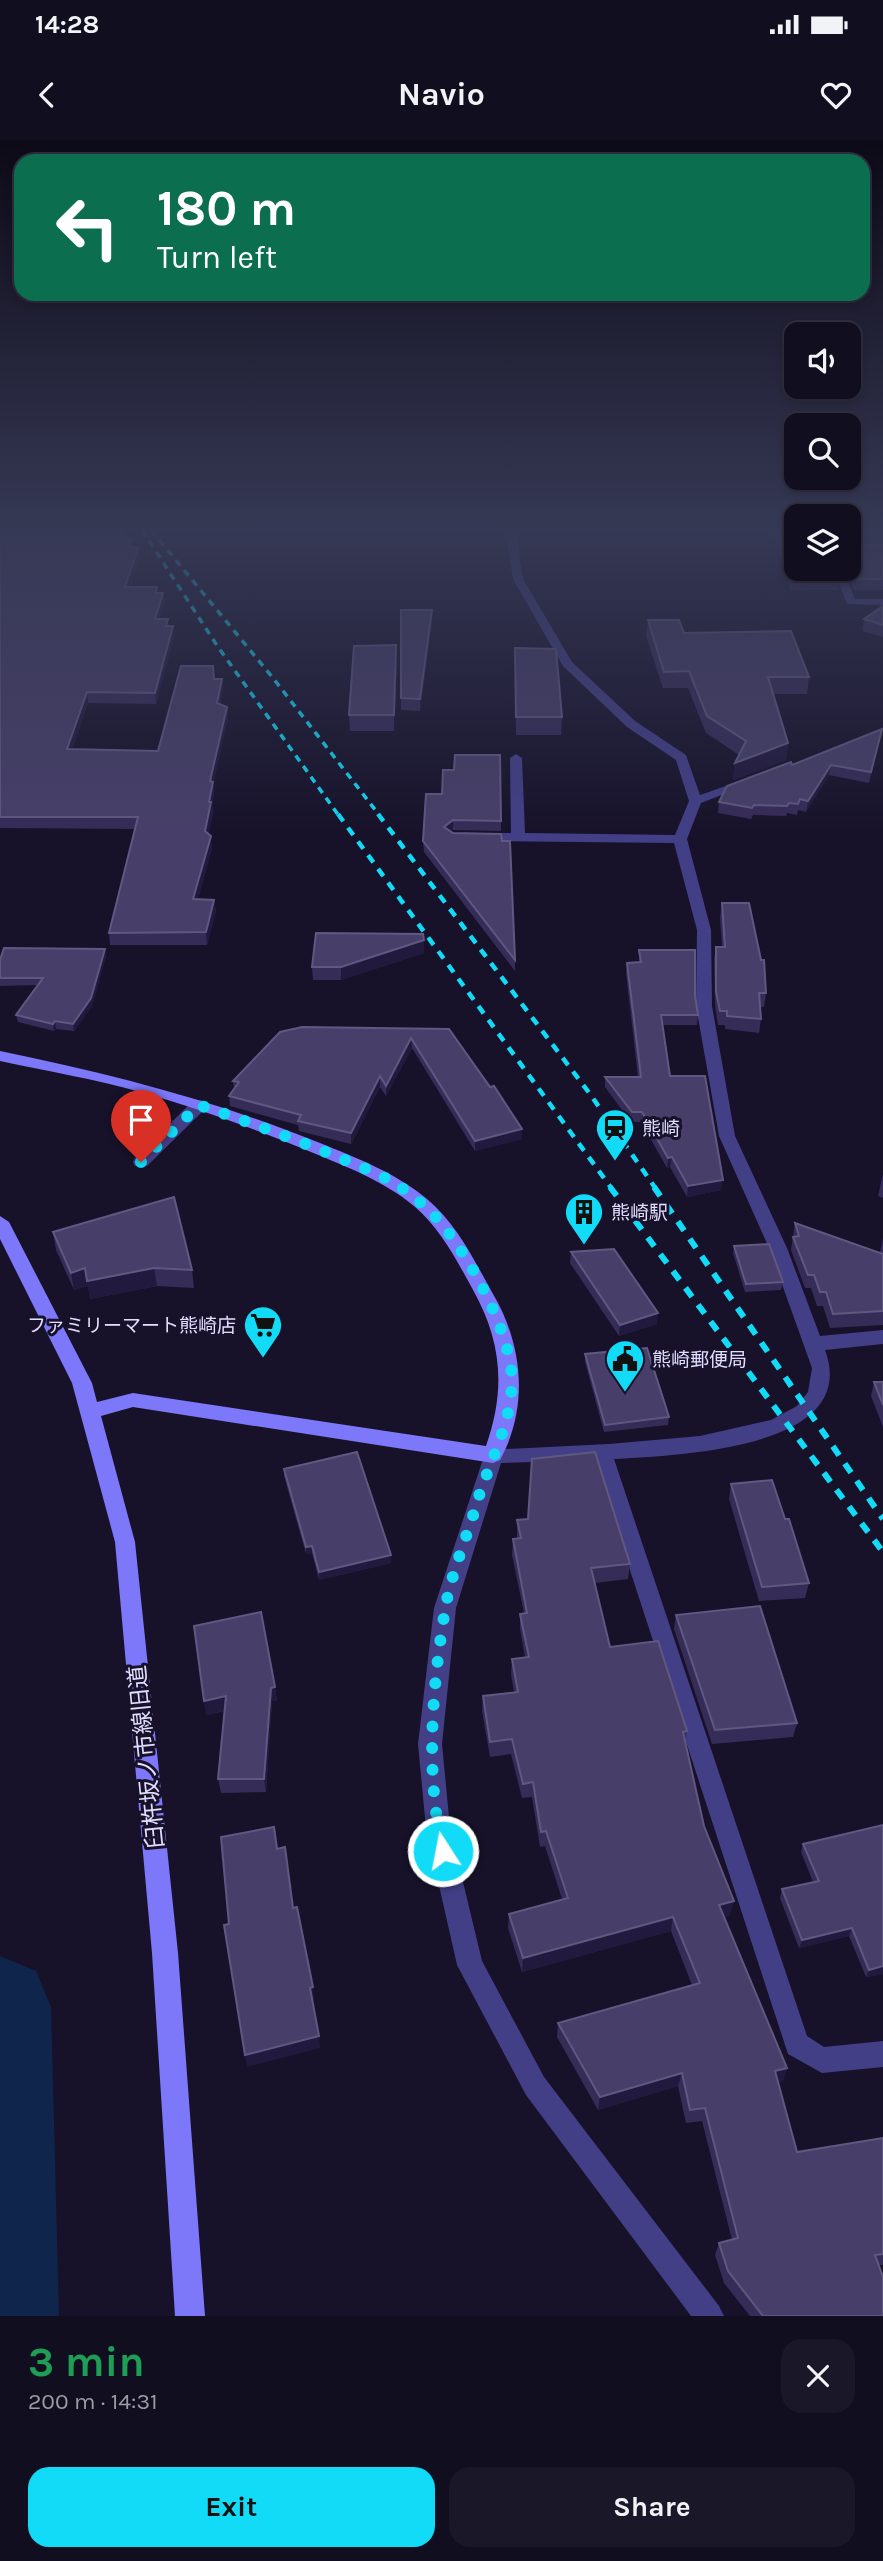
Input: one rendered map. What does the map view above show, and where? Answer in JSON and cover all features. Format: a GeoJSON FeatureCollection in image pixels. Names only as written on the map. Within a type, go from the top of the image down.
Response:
{"type":"FeatureCollection","features":[{"type":"Feature","properties":{"kind":"street"},"geometry":{"type":"LineString","coordinates":[[90,1411],[133,1400],[493,1455],[602,1453],[725,1439],[786,1422],[806,1410],[817,1394],[821,1368],[814,1345],[802,1319],[778,1248],[727,1136],[704,1006],[704,930],[680,839],[695,801],[682,758],[631,723],[567,664],[548,632]]}},
{"type":"Feature","properties":{"kind":"street"},"geometry":{"type":"LineString","coordinates":[[516,758],[518,837]]}},
{"type":"Feature","properties":{"kind":"street"},"geometry":{"type":"LineString","coordinates":[[695,801],[757,779]]}},
{"type":"Feature","properties":{"kind":"street"},"geometry":{"type":"LineString","coordinates":[[466,837],[680,839]]}},
{"type":"Feature","properties":{"kind":"street"},"geometry":{"type":"LineString","coordinates":[[0,1056],[104,1077],[194,1110],[283,1133],[372,1172],[398,1186],[432,1213],[452,1239],[486,1294],[508,1351],[512,1383],[504,1426],[445,1608],[430,1744],[438,1828],[470,1965],[535,2085],[709,2316]]}},
{"type":"Feature","properties":{"kind":"street"},"geometry":{"type":"LineString","coordinates":[[141,1162],[194,1110]]}},
{"type":"Feature","properties":{"kind":"street","name":"臼杵坂ノ市線旧道"},"geometry":{"type":"LineString","coordinates":[[0,1222],[82,1383],[125,1542],[165,1953],[190,2316]]}},
{"type":"Feature","properties":{"kind":"street"},"geometry":{"type":"LineString","coordinates":[[814,1345],[883,1337]]}},
{"type":"Feature","properties":{"kind":"street"},"geometry":{"type":"LineString","coordinates":[[602,1453],[797,2045],[821,2060],[883,2054]]}},
{"type":"Feature","properties":{"kind":"building"},"geometry":{"type":"Polygon","coordinates":[[[0,632],[172,632],[155,693],[87,692],[67,749],[158,751],[181,666],[213,666],[214,679],[222,679],[217,703],[227,707],[210,781],[213,782],[211,802],[205,831],[211,836],[193,899],[214,900],[206,932],[109,933],[138,817],[0,817],[0,632]]]}},
{"type":"Feature","properties":{"kind":"building"},"geometry":{"type":"Polygon","coordinates":[[[401,632],[429,632],[420,699],[401,698],[401,632]]]}},
{"type":"Feature","properties":{"kind":"building"},"geometry":{"type":"Polygon","coordinates":[[[652,632],[791,632],[809,677],[768,677],[788,743],[735,763],[746,741],[707,716],[689,671],[664,672],[652,632]]]}},
{"type":"Feature","properties":{"kind":"building"},"geometry":{"type":"Polygon","coordinates":[[[396,645],[394,715],[349,715],[354,646],[396,645]]]}},
{"type":"Feature","properties":{"kind":"building"},"geometry":{"type":"Polygon","coordinates":[[[515,648],[556,649],[562,717],[516,717],[515,648]]]}},
{"type":"Feature","properties":{"kind":"building"},"geometry":{"type":"Polygon","coordinates":[[[882,729],[871,772],[831,765],[808,801],[800,799],[798,804],[754,805],[752,808],[719,802],[727,786],[791,762],[792,765],[882,729]]]}},
{"type":"Feature","properties":{"kind":"building"},"geometry":{"type":"Polygon","coordinates":[[[455,755],[500,755],[501,821],[453,820],[444,827],[453,833],[501,834],[502,841],[510,841],[515,960],[423,841],[426,794],[442,794],[443,770],[454,770],[455,755]]]}},
{"type":"Feature","properties":{"kind":"building"},"geometry":{"type":"Polygon","coordinates":[[[722,903],[749,903],[761,960],[764,960],[766,993],[759,993],[761,1019],[727,1016],[727,1011],[720,1011],[716,992],[716,947],[725,947],[722,903]]]}},
{"type":"Feature","properties":{"kind":"building"},"geometry":{"type":"Polygon","coordinates":[[[316,933],[423,934],[424,940],[341,967],[312,967],[316,933]]]}},
{"type":"Feature","properties":{"kind":"building"},"geometry":{"type":"Polygon","coordinates":[[[4,948],[105,949],[91,998],[73,1024],[55,1021],[53,1024],[16,1015],[43,978],[0,978],[0,960],[4,948]]]}},
{"type":"Feature","properties":{"kind":"building"},"geometry":{"type":"Polygon","coordinates":[[[639,950],[695,950],[695,996],[698,1015],[661,1015],[670,1076],[705,1076],[723,1180],[688,1186],[672,1157],[668,1158],[642,1112],[632,1112],[605,1077],[641,1077],[627,963],[641,962],[639,950]]]}},
{"type":"Feature","properties":{"kind":"building"},"geometry":{"type":"Polygon","coordinates":[[[302,1027],[449,1029],[490,1087],[494,1086],[522,1129],[475,1141],[411,1038],[386,1086],[380,1076],[351,1133],[298,1121],[301,1115],[229,1096],[239,1082],[233,1081],[280,1032],[302,1027]]]}},
{"type":"Feature","properties":{"kind":"building"},"geometry":{"type":"Polygon","coordinates":[[[174,1197],[192,1270],[154,1268],[87,1281],[85,1268],[71,1273],[53,1232],[174,1197]]]}},
{"type":"Feature","properties":{"kind":"building"},"geometry":{"type":"Polygon","coordinates":[[[795,1223],[883,1254],[883,1311],[833,1314],[826,1292],[820,1292],[814,1275],[808,1275],[793,1237],[799,1236],[795,1223]]]}},
{"type":"Feature","properties":{"kind":"building"},"geometry":{"type":"Polygon","coordinates":[[[769,1244],[783,1282],[746,1284],[734,1246],[769,1244]]]}},
{"type":"Feature","properties":{"kind":"building"},"geometry":{"type":"Polygon","coordinates":[[[614,1249],[658,1313],[620,1325],[571,1252],[614,1249]]]}},
{"type":"Feature","properties":{"kind":"building","name":"熊崎郵便局"},"geometry":{"type":"Polygon","coordinates":[[[647,1348],[669,1417],[605,1425],[585,1354],[647,1348]]]}},
{"type":"Feature","properties":{"kind":"building"},"geometry":{"type":"Polygon","coordinates":[[[874,1382],[883,1382],[883,1405],[874,1382]]]}},
{"type":"Feature","properties":{"kind":"building"},"geometry":{"type":"Polygon","coordinates":[[[357,1452],[391,1555],[319,1572],[312,1546],[306,1547],[284,1469],[357,1452]]]}},
{"type":"Feature","properties":{"kind":"building"},"geometry":{"type":"Polygon","coordinates":[[[595,1452],[630,1564],[591,1568],[610,1647],[658,1641],[687,1731],[683,1732],[704,1826],[734,1901],[719,1905],[787,2068],[775,2071],[797,2152],[883,2138],[883,2254],[875,2255],[883,2277],[883,2316],[763,2316],[728,2271],[719,2243],[738,2238],[705,2108],[690,2110],[682,2073],[600,2097],[558,2023],[700,1983],[673,1917],[523,1958],[509,1914],[568,1898],[546,1831],[541,1832],[533,1782],[523,1784],[512,1739],[490,1742],[483,1696],[518,1692],[512,1659],[529,1657],[520,1614],[527,1613],[513,1539],[521,1538],[517,1520],[528,1519],[532,1459],[595,1452]]]}},
{"type":"Feature","properties":{"kind":"building"},"geometry":{"type":"Polygon","coordinates":[[[772,1480],[785,1519],[789,1519],[809,1583],[762,1587],[731,1484],[772,1480]]]}},
{"type":"Feature","properties":{"kind":"building"},"geometry":{"type":"Polygon","coordinates":[[[760,1606],[797,1723],[715,1730],[676,1615],[760,1606]]]}},
{"type":"Feature","properties":{"kind":"building"},"geometry":{"type":"Polygon","coordinates":[[[261,1612],[275,1687],[271,1688],[264,1779],[218,1779],[226,1696],[204,1701],[194,1626],[261,1612]]]}},
{"type":"Feature","properties":{"kind":"building"},"geometry":{"type":"Polygon","coordinates":[[[883,1825],[883,1966],[869,1970],[852,1928],[802,1940],[782,1889],[819,1881],[803,1844],[883,1825]]]}},
{"type":"Feature","properties":{"kind":"building"},"geometry":{"type":"Polygon","coordinates":[[[274,1827],[277,1849],[285,1847],[293,1908],[297,1907],[313,1987],[310,1988],[319,2036],[245,2055],[224,1925],[229,1924],[221,1837],[274,1827]]]}},
{"type":"Feature","properties":{"kind":"waterway"},"geometry":{"type":"LineString","coordinates":[[0,2007],[2,2316]]}},
{"type":"Feature","properties":{"kind":"railway"},"geometry":{"type":"LineString","coordinates":[[208,632],[339,816]]}},
{"type":"Feature","properties":{"kind":"railway"},"geometry":{"type":"LineString","coordinates":[[235,632],[380,816]]}},
{"type":"Feature","properties":{"kind":"railway"},"geometry":{"type":"LineString","coordinates":[[338,814],[612,1189]]}},
{"type":"Feature","properties":{"kind":"railway"},"geometry":{"type":"LineString","coordinates":[[378,814],[590,1094],[656,1189]]}},
{"type":"Feature","properties":{"kind":"railway"},"geometry":{"type":"LineString","coordinates":[[610,1187],[883,1552]]}},
{"type":"Feature","properties":{"kind":"railway"},"geometry":{"type":"LineString","coordinates":[[654,1187],[883,1519]]}},
{"type":"Feature","properties":{"kind":"place","name":"熊崎"},"geometry":{"type":"Point","coordinates":[615,1162]}},
{"type":"Feature","properties":{"kind":"place","name":"熊崎駅"},"geometry":{"type":"Point","coordinates":[584,1246]}},
{"type":"Feature","properties":{"kind":"place","name":"ファミリーマート熊崎店"},"geometry":{"type":"Point","coordinates":[263,1359]}},
{"type":"Feature","properties":{"kind":"place","name":"熊崎郵便局"},"geometry":{"type":"Point","coordinates":[625,1393]}},
{"type":"Feature","properties":{"kind":"route"},"geometry":{"type":"LineString","coordinates":[[141,1162],[199,1105],[283,1133],[372,1172],[398,1186],[432,1213],[452,1239],[486,1294],[499,1323],[508,1351],[512,1383],[504,1426],[483,1482],[445,1608],[430,1744],[438,1828],[443,1851]]}}]}
